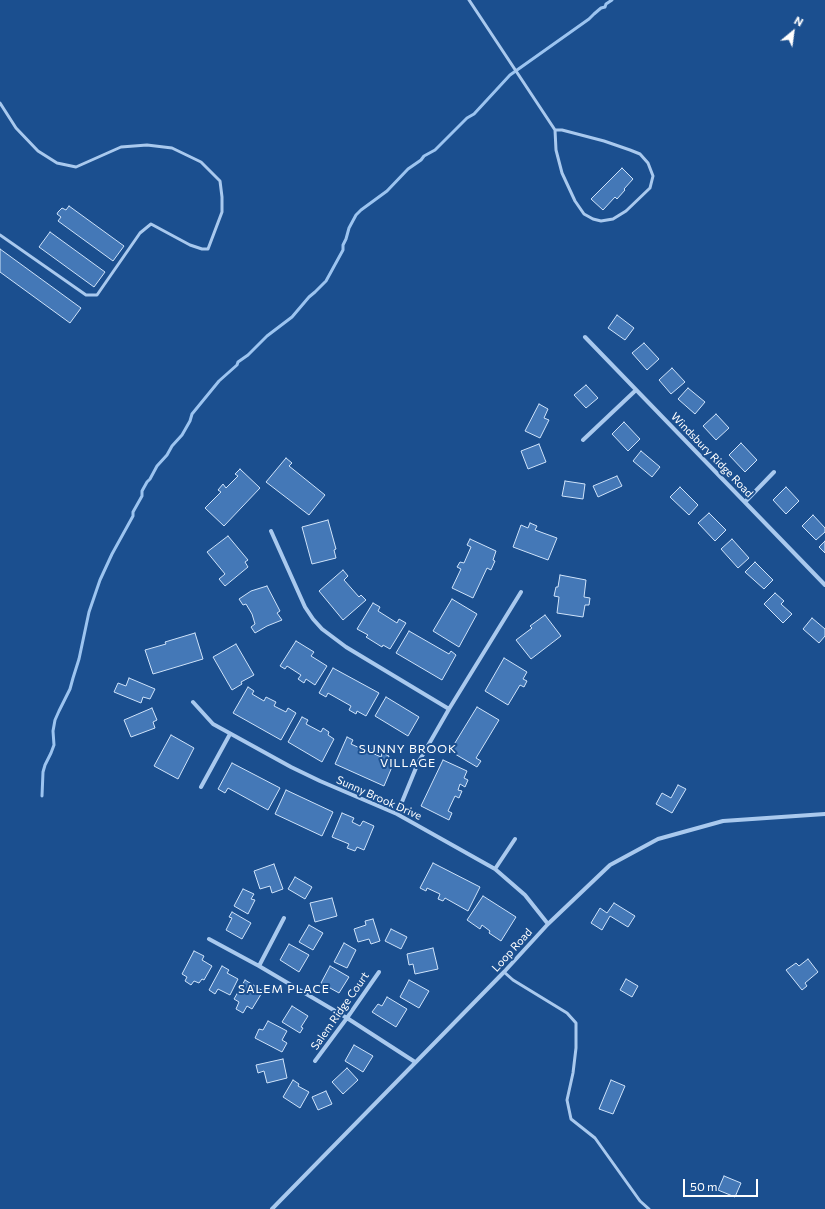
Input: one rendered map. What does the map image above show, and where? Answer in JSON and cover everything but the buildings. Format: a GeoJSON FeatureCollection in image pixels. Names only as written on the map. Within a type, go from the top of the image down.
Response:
{"type":"FeatureCollection","features":[{"type":"Feature","properties":{"kind":"street","name":"Windsbury Ridge Road"},"geometry":{"type":"LineString","coordinates":[[585,337],[825,585]]}},
{"type":"Feature","properties":{"kind":"street"},"geometry":{"type":"LineString","coordinates":[[583,440],[636,390]]}},
{"type":"Feature","properties":{"kind":"street"},"geometry":{"type":"LineString","coordinates":[[745,502],[774,472]]}},
{"type":"Feature","properties":{"kind":"street"},"geometry":{"type":"LineString","coordinates":[[271,532],[306,607],[322,629],[346,647],[449,709]]}},
{"type":"Feature","properties":{"kind":"street"},"geometry":{"type":"LineString","coordinates":[[397,814],[418,763],[449,709],[521,592]]}},
{"type":"Feature","properties":{"kind":"street","name":"Sunny Brook Drive"},"geometry":{"type":"LineString","coordinates":[[193,702],[213,724],[230,734],[296,770],[397,814],[495,869],[525,895],[548,924]]}},
{"type":"Feature","properties":{"kind":"street"},"geometry":{"type":"LineString","coordinates":[[201,787],[230,734]]}},
{"type":"Feature","properties":{"kind":"street","name":"Loop Road"},"geometry":{"type":"LineString","coordinates":[[272,1209],[504,972],[548,924],[610,865],[658,839],[723,821],[825,814]]}},
{"type":"Feature","properties":{"kind":"street"},"geometry":{"type":"LineString","coordinates":[[495,869],[515,839]]}},
{"type":"Feature","properties":{"kind":"street"},"geometry":{"type":"LineString","coordinates":[[259,966],[284,918]]}},
{"type":"Feature","properties":{"kind":"street"},"geometry":{"type":"LineString","coordinates":[[209,940],[259,966],[347,1018],[416,1062]]}},
{"type":"Feature","properties":{"kind":"street","name":"Salem Ridge Court"},"geometry":{"type":"LineString","coordinates":[[315,1061],[379,972]]}},
{"type":"Feature","properties":{"kind":"lane"},"geometry":{"type":"LineString","coordinates":[[469,0],[554,130],[556,150],[562,173],[575,201],[584,214],[601,221],[612,219],[626,211],[650,188],[653,176],[648,163],[640,154],[604,141],[562,130],[554,130]]}},
{"type":"Feature","properties":{"kind":"lane"},"geometry":{"type":"LineString","coordinates":[[0,103],[16,128],[38,151],[57,163],[76,167],[120,147],[147,145],[172,148],[201,162],[220,181],[222,197],[222,212],[208,249],[202,249],[190,245],[151,224],[140,233],[97,295],[86,295],[0,235]]}},
{"type":"Feature","properties":{"kind":"lane"},"geometry":{"type":"LineString","coordinates":[[504,972],[513,980],[567,1012],[576,1023],[576,1048],[573,1073],[567,1100],[571,1119],[595,1138],[640,1201],[650,1209]]}},
{"type":"Feature","properties":{"kind":"waterway"},"geometry":{"type":"LineString","coordinates":[[42,796],[43,772],[54,745],[53,731],[55,720],[70,689],[79,659],[89,612],[100,580],[112,554],[133,516],[133,512],[142,496],[142,491],[157,466],[182,435],[190,421],[192,414],[219,381],[237,365],[238,362],[248,355],[267,336],[292,317],[309,297],[326,281],[343,250],[343,245],[349,228],[356,215],[361,210],[387,191],[408,169],[421,160],[424,156],[435,150],[467,118],[474,114],[510,75],[589,19],[612,0]]}},
{"type":"Feature","properties":{"kind":"district","name":"SUNNY BROOK VILLAGE"},"geometry":{"type":"Point","coordinates":[408,756]}},
{"type":"Feature","properties":{"kind":"district","name":"SALEM PLACE"},"geometry":{"type":"Point","coordinates":[284,989]}}]}
